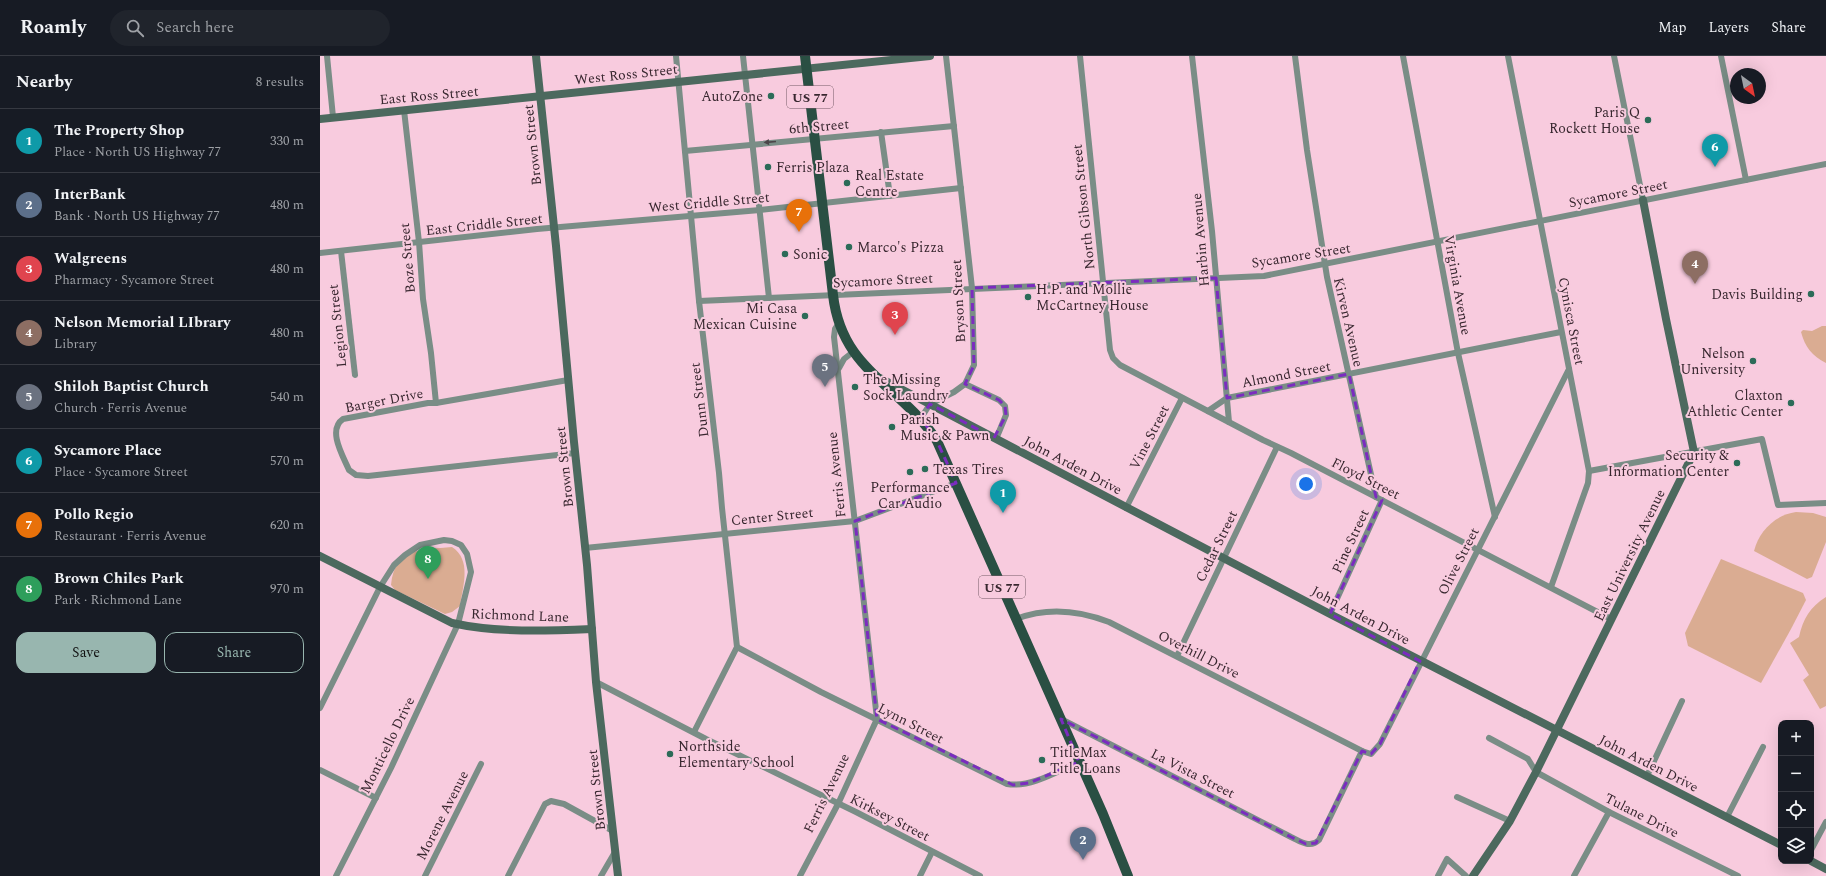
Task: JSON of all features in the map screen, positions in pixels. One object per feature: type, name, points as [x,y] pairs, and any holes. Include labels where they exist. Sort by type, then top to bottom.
[{"type":"main road","name":"Ferris Avenue","points":[[806,56],[814,138],[833,295],[839,323]]},
{"type":"main road","name":"US 77","points":[[839,323],[853,352],[871,374],[921,418],[937,441],[1128,876]]},
{"type":"street","points":[[327,56],[333,117]]},
{"type":"street","name":"Brown Street","points":[[536,56],[585,548],[596,682],[618,876]]},
{"type":"street","name":"Dunn Street","points":[[676,56],[699,301],[737,647]]},
{"type":"street","points":[[743,56],[770,298]]},
{"type":"street","name":"West Ross Street","points":[[540,97],[745,74],[930,56]]},
{"type":"street","name":"Bryson Street","points":[[946,56],[972,288],[974,365],[966,384]]},
{"type":"street","name":"North Gibson Street","points":[[1080,56],[1112,356]]},
{"type":"street","name":"Harbin Avenue","points":[[1192,56],[1212,231],[1229,422]]},
{"type":"street","name":"Kirven Avenue","points":[[1295,56],[1325,265],[1348,374],[1379,498]]},
{"type":"street","name":"Virginia Avenue","points":[[1404,56],[1458,353],[1495,517]]},
{"type":"street","name":"Cynisca Street","points":[[1508,56],[1589,471],[1588,483],[1551,587]]},
{"type":"street","points":[[1614,56],[1664,312],[1694,452]]},
{"type":"street","points":[[1721,56],[1746,180]]},
{"type":"street","name":"East Ross Street","points":[[320,118],[540,97]]},
{"type":"street","name":"Boze Street","points":[[404,110],[419,242],[423,299],[431,353],[436,403]]},
{"type":"street","name":"6th Street","points":[[685,151],[954,126]]},
{"type":"street","points":[[881,132],[890,196]]},
{"type":"street","name":"Sycamore Street","points":[[699,301],[1264,276],[1826,164]]},
{"type":"street","name":"West Criddle Street","points":[[554,229],[760,210],[962,188]]},
{"type":"street","name":"East Criddle Street","points":[[320,253],[554,229]]},
{"type":"street","name":"Legion Street","points":[[341,251],[355,375]]},
{"type":"street","name":"Ferris Avenue","points":[[800,876],[838,804],[877,719],[834,333],[839,323]]},
{"type":"street","name":"Almond Street","points":[[1208,411],[1227,398],[1561,332]]},
{"type":"street","points":[[839,368],[844,359],[853,352]]},
{"type":"street","name":"Floyd Street","points":[[1112,356],[1120,365],[1182,398],[1612,619]]},
{"type":"street","name":"Olive Street","points":[[1362,751],[1371,754],[1380,744],[1420,661],[1495,517],[1569,369]]},
{"type":"street","points":[[871,374],[930,404]]},
{"type":"street","name":"Barger Drive","points":[[568,380],[365,414],[343,419],[340,421],[336,430],[338,443],[351,473],[368,476],[575,453]]},
{"type":"street","points":[[921,418],[930,404],[948,396],[966,384],[999,400],[1005,406],[1006,415],[996,439]]},
{"type":"street","name":"Vine Street","points":[[1126,508],[1182,398]]},
{"type":"street","name":"John Arden Drive","points":[[930,404],[1420,661],[1778,843]]},
{"type":"street","points":[[1589,471],[1762,439],[1778,505],[1826,503]]},
{"type":"street","name":"Cedar Street","points":[[1177,656],[1277,447]]},
{"type":"street","name":"East University Avenue","points":[[1473,876],[1510,821],[1536,772],[1694,452]]},
{"type":"street","name":"Center Street","points":[[585,548],[855,521],[956,483]]},
{"type":"street","name":"Pine Street","points":[[1330,614],[1379,498]]},
{"type":"street","name":"Monticello Drive","points":[[320,708],[380,587],[394,565],[415,548],[432,542],[452,541],[461,545],[467,554],[471,572],[458,624],[376,798],[336,876]]},
{"type":"street","name":"Richmond Lane","points":[[320,556],[442,618],[469,627],[556,631],[592,629]]},
{"type":"street","name":"Overhill Drive","points":[[1016,619],[1046,611],[1078,613],[1098,618],[1177,656],[1362,751]]},
{"type":"street","points":[[694,732],[737,647]]},
{"type":"street","name":"Lynn Street","points":[[737,647],[810,686],[1007,784],[1013,785],[1028,783],[1079,762]]},
{"type":"street","name":"Kirksey Street","points":[[596,682],[980,876]]},
{"type":"street","points":[[1647,776],[1682,702]]},
{"type":"street","name":"La Vista Street","points":[[1060,719],[1306,844],[1316,843],[1319,840],[1362,751]]},
{"type":"street","points":[[1489,738],[1528,759],[1536,772]]},
{"type":"street","points":[[1727,817],[1763,747]]},
{"type":"street","name":"Morene Avenue","points":[[425,876],[481,764]]},
{"type":"street","points":[[320,770],[376,798]]},
{"type":"street","name":"Tulane Drive","points":[[1536,772],[1609,812],[1738,876]]},
{"type":"street","points":[[1457,797],[1510,821]]},
{"type":"street","points":[[508,876],[545,804],[550,801],[564,804],[613,831]]},
{"type":"street","points":[[1574,876],[1609,812]]},
{"type":"street","points":[[1814,844],[1826,822]]},
{"type":"street","points":[[601,876],[615,852]]},
{"type":"street","points":[[920,876],[932,852]]},
{"type":"street","points":[[1438,876],[1447,859],[1466,876]]},
{"type":"street","points":[[1814,863],[1826,869]]},
{"type":"highlighted area","points":[[1216,278],[1227,398],[1349,374],[1376,497],[1382,500],[1330,614],[1420,661],[1380,744],[1371,754],[1362,751],[1316,843],[1306,844],[1291,837],[1061,719],[1079,762],[1029,783],[1013,785],[877,719],[855,521],[956,483],[937,441],[921,418],[930,404],[994,438],[1006,415],[1005,406],[999,400],[965,384],[974,365],[972,288]]},
{"type":"shaded area","points":[[1822,326],[1826,326],[1826,363],[1810,350],[1801,332],[1803,330],[1812,331]]},
{"type":"shaded area","points":[[1796,512],[1813,513],[1826,517],[1826,542],[1812,577],[1807,579],[1754,551],[1760,537],[1769,525],[1781,517]]},
{"type":"shaded area","points":[[452,547],[458,552],[462,559],[465,574],[460,606],[452,612],[445,614],[395,590],[391,585],[393,573],[398,563],[404,557],[420,550]]},
{"type":"shaded area","points":[[1721,559],[1803,593],[1806,600],[1761,683],[1688,646],[1685,633]]},
{"type":"shaded area","points":[[1826,597],[1826,706],[1820,709],[1803,680],[1809,675],[1790,643],[1799,637],[1805,619],[1811,609]]},
{"type":"place","name":"AutoZone","points":[[771,96]]},
{"type":"place","name":"Paris Q Rockett House","points":[[1648,120]]},
{"type":"place","name":"Ferris Plaza","points":[[768,167]]},
{"type":"place","name":"Sycamore Place","points":[[1715,167]]},
{"type":"place","name":"Real Estate Centre","points":[[847,183]]},
{"type":"place","name":"Pollo Regio","points":[[799,232]]},
{"type":"place","name":"Marco's Pizza","points":[[849,247]]},
{"type":"place","name":"Sonic","points":[[785,254]]},
{"type":"place","name":"Nelson Memorial LIbrary","points":[[1695,284]]},
{"type":"place","name":"Davis Building","points":[[1811,294]]},
{"type":"place","name":"H.P. and Mollie McCartney House","points":[[1028,297]]},
{"type":"place","name":"Mi Casa Mexican Cuisine","points":[[805,316]]},
{"type":"place","name":"Walgreens","points":[[895,335]]},
{"type":"place","name":"Nelson University","points":[[1753,361]]},
{"type":"place","name":"Shiloh Baptist Church","points":[[825,387]]},
{"type":"place","name":"The Missing Sock Laundry","points":[[855,387]]},
{"type":"place","name":"Claxton Athletic Center","points":[[1791,403]]},
{"type":"place","name":"Parish Music & Pawn","points":[[892,427]]},
{"type":"place","name":"Security & Information Center","points":[[1737,463]]},
{"type":"place","name":"Texas Tires","points":[[925,469]]},
{"type":"place","name":"Performance Car Audio","points":[[910,472]]},
{"type":"place","name":"The Property Shop","points":[[1003,513]]},
{"type":"place","name":"Brown Chiles Park","points":[[428,579]]},
{"type":"place","name":"Northside Elementary School","points":[[670,754]]},
{"type":"place","name":"TitleMax Title Loans","points":[[1042,760]]},
{"type":"place","name":"InterBank","points":[[1083,860]]}]
